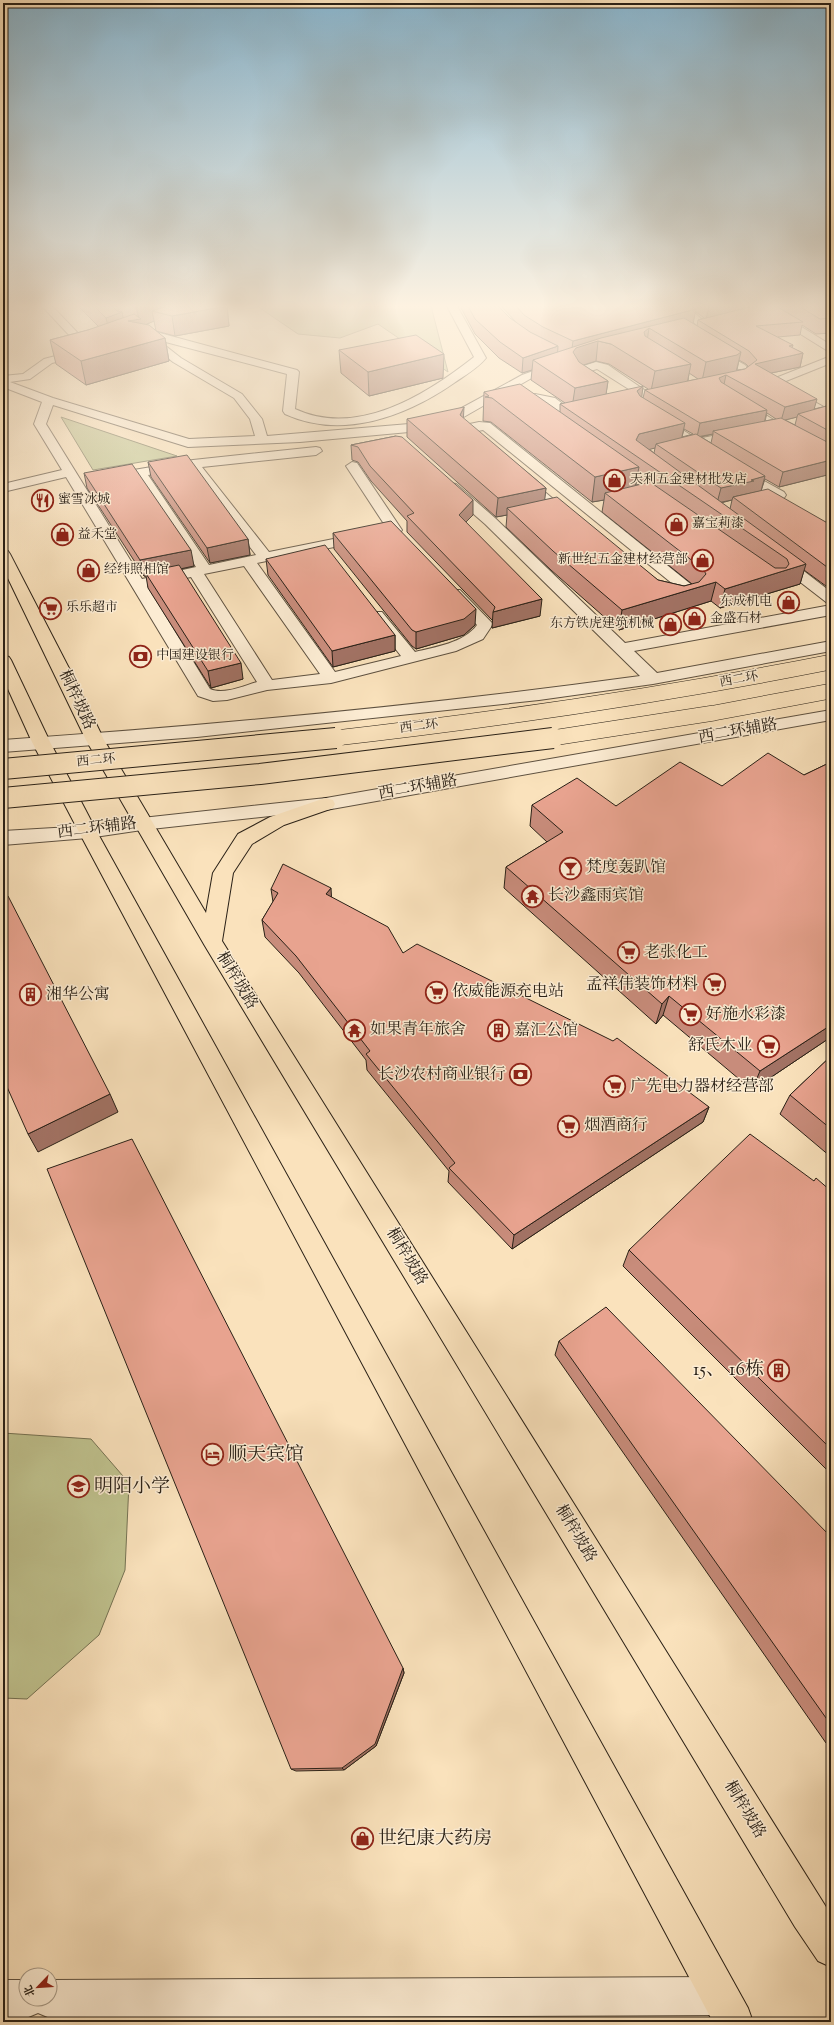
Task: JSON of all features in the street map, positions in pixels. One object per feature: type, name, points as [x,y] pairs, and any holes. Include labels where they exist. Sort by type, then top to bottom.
[{"type":"main road","name":"桐梓坡路","points":[[3,554],[64,674],[95,740],[142,824],[212,941],[804,1908],[831,1948]]},
{"type":"main road","points":[[3,660],[41,742],[88,832],[726,2009]]},
{"type":"main road","name":"西二环","points":[[3,769],[262,746],[474,720],[620,701],[831,662]]},
{"type":"main road","name":"西二环","points":[[3,798],[265,774],[448,752],[633,727],[754,707],[831,691]]},
{"type":"main road","points":[[212,941],[223,873],[245,839],[277,821],[326,804]]},
{"type":"street","points":[[49,400],[40,424],[204,692],[213,696],[228,695],[267,685],[331,678],[450,648],[477,636],[485,624],[443,580]]},
{"type":"street","points":[[51,400],[188,443],[300,438],[409,428],[451,419],[484,400]]},
{"type":"street","points":[[242,400],[256,419],[262,440]]},
{"type":"street","points":[[290,400],[289,411],[311,420],[334,422],[364,419],[394,410],[415,400]]},
{"type":"street","points":[[527,400],[524,405],[558,430]]},
{"type":"street","points":[[551,400],[570,414]]},
{"type":"street","points":[[735,400],[779,427]]},
{"type":"street","points":[[805,400],[830,415]]},
{"type":"street","points":[[545,420],[584,411]]},
{"type":"street","points":[[649,413],[708,451]]},
{"type":"street","points":[[814,418],[830,415]]},
{"type":"street","points":[[486,426],[591,508],[693,593],[689,598],[680,600],[666,599],[557,510],[466,433],[468,428],[486,426]]},
{"type":"street","points":[[681,447],[779,427],[793,429]]},
{"type":"street","points":[[3,488],[193,464],[332,450]]},
{"type":"street","points":[[727,463],[778,495],[757,500]]},
{"type":"street","points":[[193,464],[265,557]]},
{"type":"street","points":[[352,466],[395,530],[406,541]]},
{"type":"street","points":[[139,472],[200,571],[267,685]]},
{"type":"street","points":[[442,479],[500,522],[621,648],[653,679]]},
{"type":"street","points":[[543,513],[557,510],[591,508],[608,505]]},
{"type":"street","points":[[137,584],[395,530]]},
{"type":"street","points":[[322,545],[332,558]]},
{"type":"street","points":[[765,548],[831,599]]},
{"type":"street","points":[[248,561],[331,678]]},
{"type":"street","points":[[366,602],[411,658]]},
{"type":"street","points":[[621,648],[831,610]]},
{"type":"street","points":[[3,746],[41,742],[95,740],[212,731],[539,695],[653,679],[831,646]]},
{"type":"street","name":"西二环辅路","points":[[3,838],[88,832],[142,824],[326,804],[831,715]]},
{"type":"street","points":[[3,1999],[18,1999]]},
{"type":"street","points":[[58,1999],[726,2009]]},
{"type":"green space","points":[[61,417],[177,456],[93,470]]},
{"type":"green space","points":[[3,1433],[91,1439],[129,1483],[125,1570],[99,1635],[27,1699],[3,1698]]},
{"type":"building","points":[[495,400],[544,400],[639,467],[595,477]]},
{"type":"building","points":[[576,400],[648,400],[685,423],[639,434],[636,440],[806,564],[725,589],[716,582],[622,610],[553,551],[507,508],[557,497],[658,580],[684,586],[699,582],[706,574],[703,569],[605,493],[650,482],[775,568],[786,568],[789,564],[787,559],[560,404]]},
{"type":"building","points":[[662,400],[751,400],[767,410],[700,423]]},
{"type":"building","points":[[773,400],[811,400],[785,407]]},
{"type":"building","points":[[831,405],[831,432],[798,414]]},
{"type":"building","points":[[464,407],[460,415],[546,488],[498,498],[407,419]]},
{"type":"building","points":[[781,418],[831,444],[831,460],[783,472],[713,431]]},
{"type":"building","points":[[696,434],[765,476],[751,480],[754,481],[721,488],[656,444]]},
{"type":"building","points":[[396,436],[402,437],[473,500],[459,515],[542,599],[493,612],[495,607],[407,516],[414,513],[370,466],[358,447],[351,445]]},
{"type":"building","points":[[187,455],[248,539],[207,548],[148,462]]},
{"type":"building","points":[[132,464],[191,550],[140,560],[84,473]]},
{"type":"building","points":[[768,489],[831,525],[831,570],[733,497]]},
{"type":"building","points":[[391,521],[476,609],[464,619],[416,632],[412,630],[333,533]]},
{"type":"building","points":[[325,545],[395,635],[332,651],[266,559]]},
{"type":"building","points":[[179,565],[241,663],[208,671],[145,572]]},
{"type":"building","points":[[768,753],[804,775],[831,762],[831,1025],[760,1071],[669,996],[662,1004],[506,867],[563,832],[532,805],[577,778],[616,806],[680,762],[722,786]]},
{"type":"building","points":[[283,864],[331,888],[326,894],[388,927],[403,953],[417,944],[613,1041],[617,1038],[709,1107],[514,1235],[449,1168],[455,1163],[366,1054],[370,1051],[296,956],[262,920],[278,893],[271,889]]},
{"type":"building","name":"湘华公寓","points":[[3,893],[8,896],[110,1094],[28,1134],[3,1078]]},
{"type":"building","points":[[831,1056],[831,1129],[790,1095]]},
{"type":"building","name":"15、 16栋","points":[[750,1134],[814,1181],[816,1178],[831,1191],[831,1449],[629,1250]]},
{"type":"building","points":[[132,1139],[403,1668],[375,1744],[342,1768],[291,1769],[47,1169]]},
{"type":"building","points":[[606,1307],[831,1537],[831,1725],[559,1341]]},
{"type":"place","name":"天利五金建材批发店","points":[[615,480]]},
{"type":"place","name":"蜜雪冰城","points":[[42,500]]},
{"type":"place","name":"嘉宝莉漆","points":[[677,524]]},
{"type":"place","name":"益禾堂","points":[[63,535]]},
{"type":"place","name":"新世纪五金建材经营部","points":[[703,560]]},
{"type":"place","name":"经纬照相馆","points":[[88,570]]},
{"type":"place","name":"东成机电","points":[[788,602]]},
{"type":"place","name":"乐乐超市","points":[[50,608]]},
{"type":"place","name":"金盛石材","points":[[694,619]]},
{"type":"place","name":"东方铁虎建筑机械","points":[[670,624]]},
{"type":"place","name":"中国建设银行","points":[[141,656]]},
{"type":"place","name":"梵度轰趴馆","points":[[570,868]]},
{"type":"place","name":"长沙鑫雨宾馆","points":[[532,896]]},
{"type":"place","name":"老张化工","points":[[628,953]]},
{"type":"place","name":"孟祥伟装饰材料","points":[[714,985]]},
{"type":"place","name":"依威能源充电站","points":[[436,992]]},
{"type":"place","name":"湘华公寓","points":[[30,995]]},
{"type":"place","name":"好施水彩漆","points":[[690,1015]]},
{"type":"place","name":"如果青年旅舍","points":[[355,1030]]},
{"type":"place","name":"嘉汇公馆","points":[[498,1031]]},
{"type":"place","name":"舒氏木业","points":[[768,1046]]},
{"type":"place","name":"长沙农村商业银行","points":[[521,1075]]},
{"type":"place","name":"广先电力器材经营部","points":[[615,1087]]},
{"type":"place","name":"烟酒商行","points":[[568,1126]]},
{"type":"place","name":"15、 16栋","points":[[779,1370]]},
{"type":"place","name":"顺天宾馆","points":[[213,1455]]},
{"type":"place","name":"明阳小学","points":[[79,1487]]},
{"type":"place","name":"世纪康大药房","points":[[363,1839]]}]
